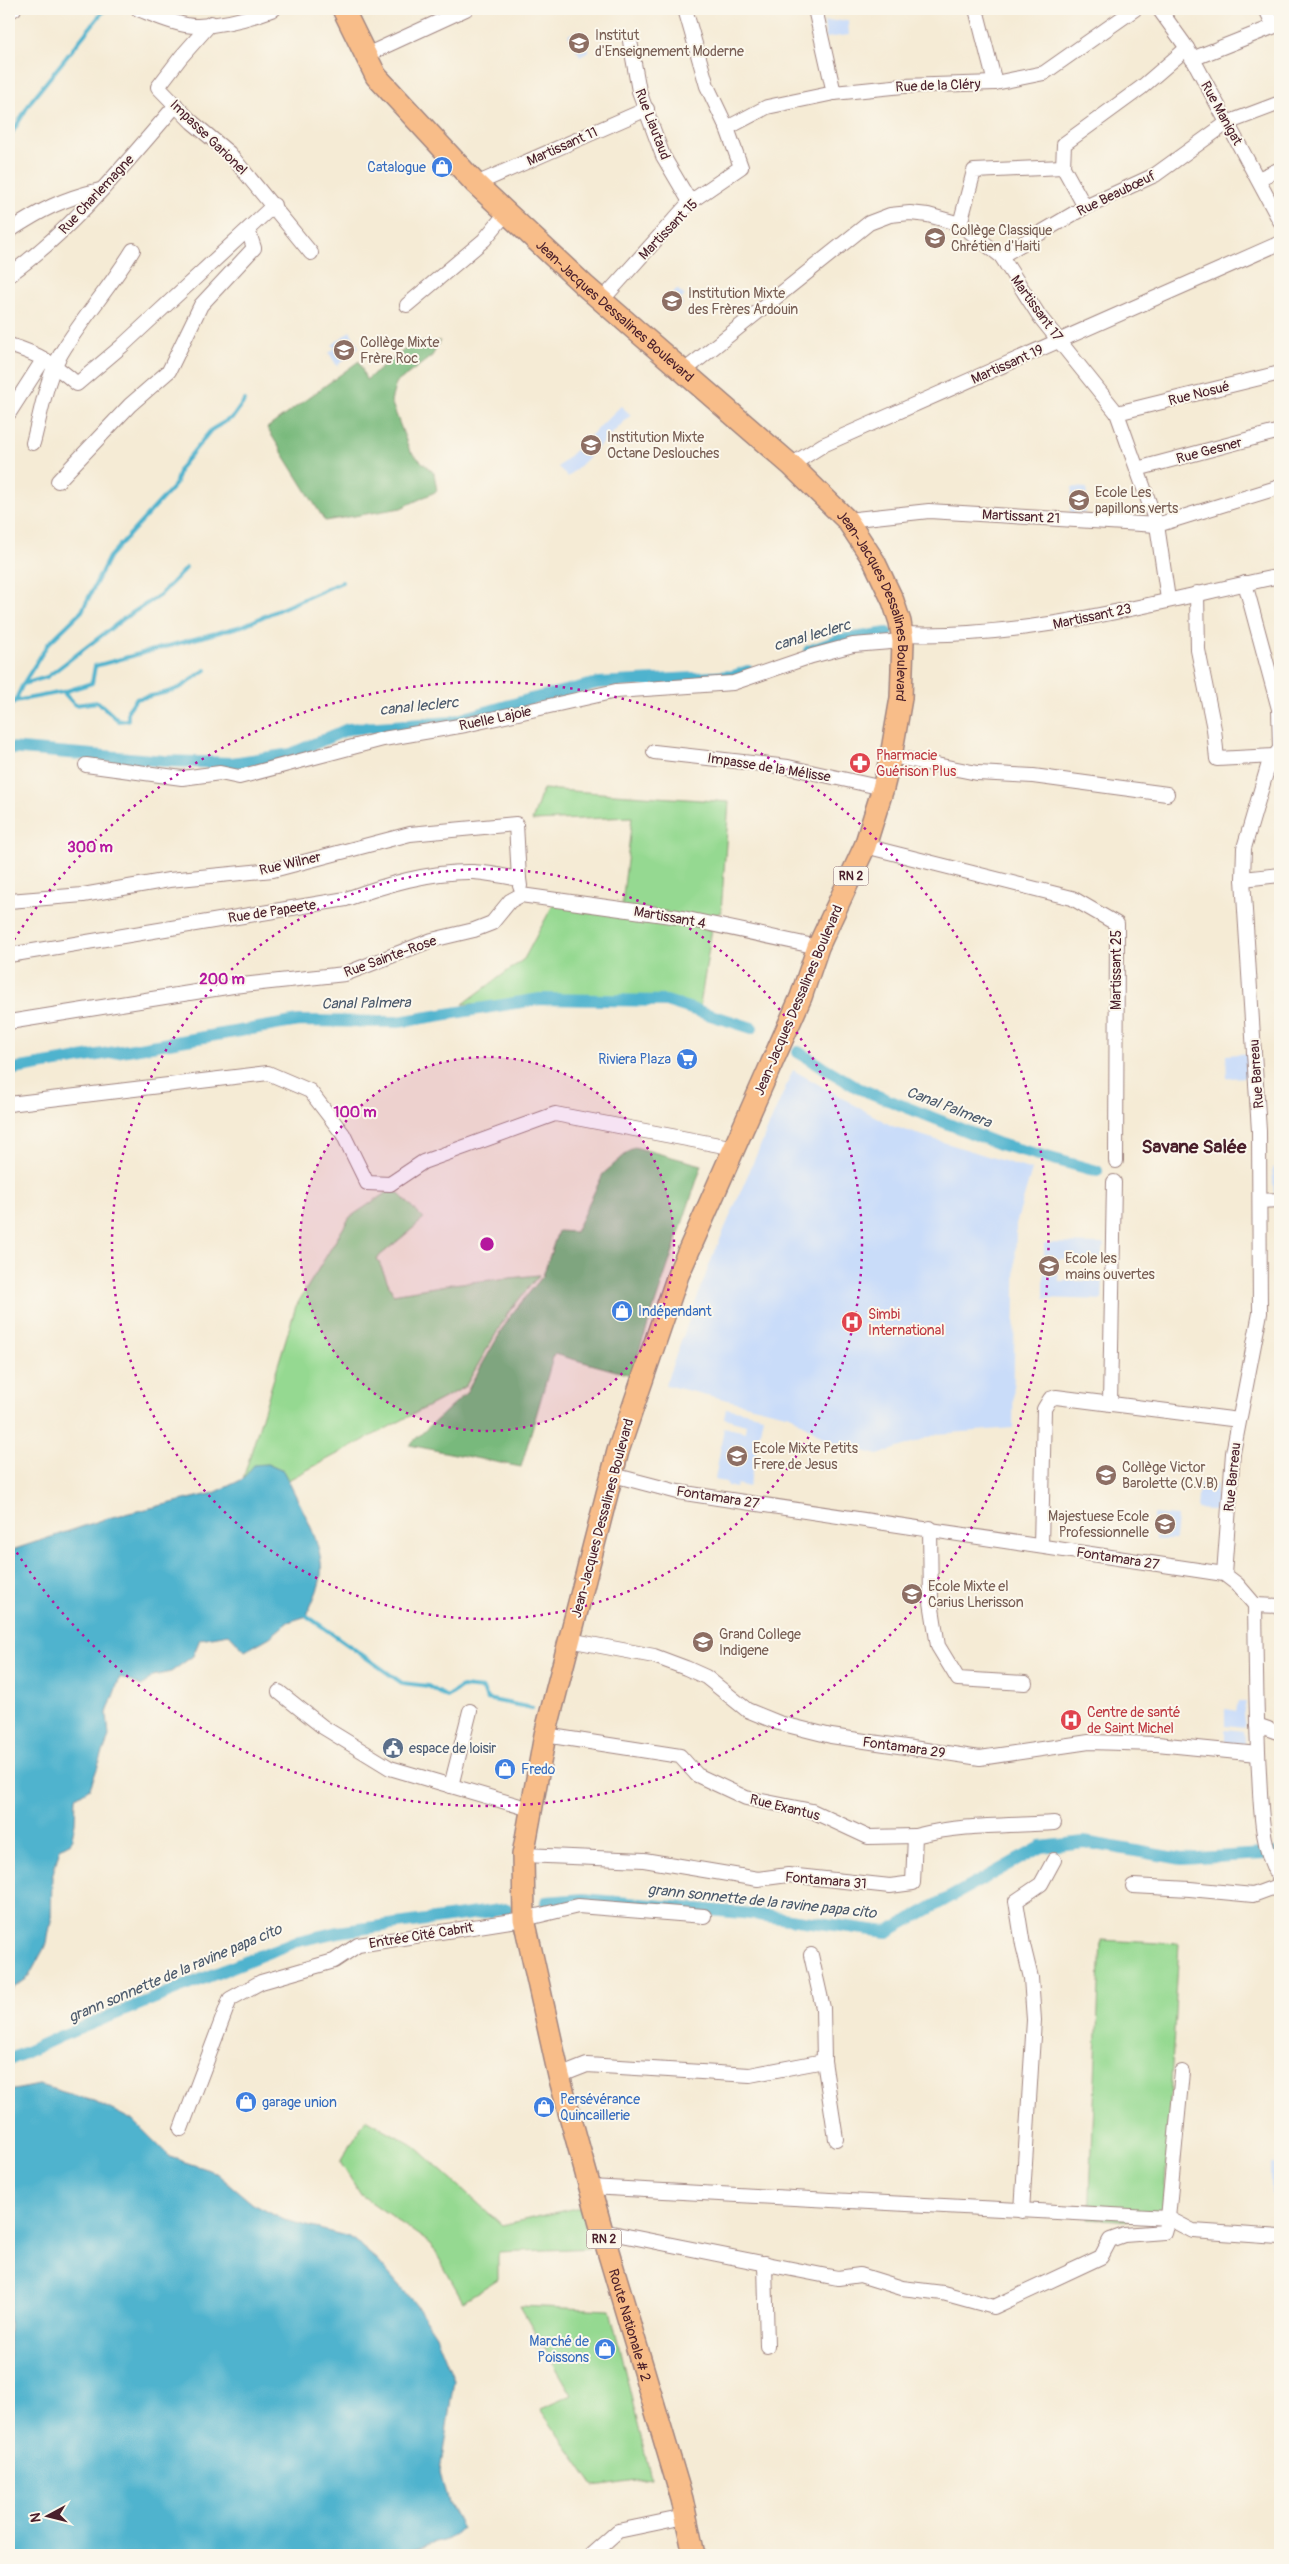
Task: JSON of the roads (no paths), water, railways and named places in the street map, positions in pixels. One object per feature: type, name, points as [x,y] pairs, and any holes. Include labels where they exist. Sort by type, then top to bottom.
[{"type":"main road","name":"Jean-Jacques Dessalines Boulevard","points":[[343,9],[376,76],[476,184],[585,286],[603,299],[791,465],[847,520],[874,561],[893,601],[902,638],[901,698],[891,756],[865,846],[818,947],[801,997],[678,1274],[618,1451],[614,1475],[568,1640],[530,1808],[524,1856],[524,1919]]},
{"type":"main road","name":"Route Nationale # 2","points":[[524,1919],[560,2076],[602,2231],[682,2499],[694,2555]]},
{"type":"street","points":[[9,12],[14,9]]},
{"type":"street","points":[[138,9],[160,18],[197,26],[246,19],[274,9]]},
{"type":"street","points":[[366,55],[466,9]]},
{"type":"street","points":[[685,9],[707,86],[727,128]]},
{"type":"street","points":[[815,9],[834,93]]},
{"type":"street","points":[[976,9],[995,84]]},
{"type":"street","name":"Rue de la Cléry","points":[[727,128],[767,107],[834,93],[903,86],[995,84],[1044,73],[1135,9]]},
{"type":"street","name":"Rue Manigat","points":[[1159,9],[1190,54],[1280,217]]},
{"type":"street","points":[[1085,207],[1063,167],[1064,144],[1142,86],[1190,54],[1277,25],[1266,9]]},
{"type":"street","name":"Impasse Garionel","points":[[211,23],[180,57],[158,87],[229,153],[311,253]]},
{"type":"street","name":"Rue Liautaud","points":[[630,41],[639,91],[663,156],[690,202]]},
{"type":"street","name":"Rue Beaubœuf","points":[[1001,256],[1085,207],[1155,175],[1227,123],[1280,103]]},
{"type":"street","name":"Rue Charlemagne","points":[[9,275],[30,261],[63,231],[176,105]]},
{"type":"street","name":"Martissant 11","points":[[476,184],[647,109]]},
{"type":"street","name":"Martissant 15","points":[[603,299],[690,202],[741,167],[727,128]]},
{"type":"street","points":[[960,224],[974,171],[1063,167]]},
{"type":"street","points":[[1258,179],[1280,170]]},
{"type":"street","points":[[9,231],[46,207],[77,195],[100,190]]},
{"type":"street","points":[[9,344],[37,353],[77,384],[122,346],[274,206]]},
{"type":"street","points":[[407,305],[484,240],[507,212]]},
{"type":"street","name":"Martissant 17","points":[[684,371],[869,223],[890,215],[910,213],[960,224],[1001,256],[1040,317],[1117,413],[1157,525],[1168,599]]},
{"type":"street","points":[[58,482],[130,405],[168,371],[200,305],[254,248],[248,230]]},
{"type":"street","name":"Martissant 19","points":[[791,465],[822,445],[1280,243]]},
{"type":"street","points":[[9,413],[50,363],[62,352],[120,271],[132,250]]},
{"type":"street","points":[[33,443],[50,363]]},
{"type":"street","name":"Rue Nosué","points":[[1117,413],[1280,373]]},
{"type":"street","name":"Rue Gesner","points":[[1137,469],[1280,431]]},
{"type":"street","name":"Martissant 21","points":[[847,520],[929,511],[1157,525],[1280,486]]},
{"type":"street","name":"Martissant 23","points":[[902,638],[1053,625],[1280,576]]},
{"type":"street","name":"Rue Barreau","points":[[1224,1574],[1233,1453],[1260,1313],[1259,1131],[1243,879],[1244,848],[1280,749],[1279,709],[1245,583]]},
{"type":"street","points":[[1197,593],[1198,650],[1214,729],[1217,759],[1275,761]]},
{"type":"street","name":"Ruelle Lajoie","points":[[86,765],[182,778],[220,774],[239,777],[383,739],[465,725],[616,691],[733,682],[812,656],[853,645],[902,638]]},
{"type":"street","name":"Impasse de la Mélisse","points":[[654,752],[788,768],[883,788]]},
{"type":"street","points":[[891,756],[977,773],[1032,776],[1167,794]]},
{"type":"street","name":"Rue Wilner","points":[[9,901],[83,895],[169,880],[273,870],[410,834],[516,824],[518,879]]},
{"type":"street","name":"Martissant 25","points":[[865,846],[1072,898],[1117,924],[1116,1161]]},
{"type":"street","name":"Rue de Papeete","points":[[9,955],[346,899],[376,888],[441,874],[473,872],[518,879]]},
{"type":"street","points":[[1243,879],[1280,875]]},
{"type":"street","points":[[518,879],[521,895]]},
{"type":"street","name":"Martissant 4","points":[[521,895],[678,917],[818,947]]},
{"type":"street","name":"Rue Sainte-Rose","points":[[9,1022],[233,986],[345,974],[432,940],[474,930],[492,923],[510,901],[521,895]]},
{"type":"street","points":[[9,1104],[268,1073],[310,1091],[343,1134],[367,1182],[390,1184],[423,1162],[555,1114],[734,1148]]},
{"type":"street","points":[[1110,1404],[1114,1182]]},
{"type":"street","points":[[1260,1201],[1280,1200]]},
{"type":"street","points":[[1041,1546],[1044,1409],[1047,1402],[1056,1397],[1239,1420]]},
{"type":"street","name":"Fontamara 27","points":[[614,1475],[678,1492],[930,1528],[1224,1574]]},
{"type":"street","points":[[930,1528],[931,1602],[938,1646],[958,1679],[1025,1683]]},
{"type":"street","points":[[1224,1574],[1237,1584],[1255,1605],[1258,1754],[1266,1846],[1277,1875]]},
{"type":"street","points":[[1255,1605],[1280,1606]]},
{"type":"street","name":"Fontamara 29","points":[[568,1640],[654,1656],[706,1677],[747,1710],[779,1723],[831,1736],[980,1758],[1089,1742],[1157,1744],[1258,1754]]},
{"type":"street","points":[[279,1692],[323,1726],[390,1768],[530,1808]]},
{"type":"street","points":[[450,1786],[470,1711]]},
{"type":"street","points":[[1257,1725],[1280,1733]]},
{"type":"street","name":"Rue Exantus","points":[[546,1735],[680,1756],[697,1775],[746,1798],[812,1811],[868,1837],[915,1836]]},
{"type":"street","points":[[915,1836],[942,1829],[974,1825],[1054,1823]]},
{"type":"street","name":"Fontamara 31","points":[[524,1856],[644,1860],[758,1879],[788,1875],[890,1886],[913,1883],[915,1836]]},
{"type":"street","points":[[1022,2211],[1034,2020],[1032,1978],[1023,1945],[1016,1902],[1041,1884],[1054,1860]]},
{"type":"street","points":[[1133,1886],[1252,1895],[1280,1885]]},
{"type":"street","name":"Entrée Cité Cabrit","points":[[181,2129],[230,1999],[261,1982],[334,1961],[358,1945],[524,1919],[578,1906],[704,1916]]},
{"type":"street","points":[[811,1955],[823,2008],[824,2061],[836,2139]]},
{"type":"street","points":[[560,2076],[587,2066],[750,2075],[824,2061]]},
{"type":"street","points":[[602,2231],[838,2278],[860,2275],[902,2288],[943,2293],[994,2306],[1101,2257],[1110,2240],[1124,2235],[1164,2232],[1168,2218],[1182,2072]]},
{"type":"street","points":[[590,2186],[1168,2218],[1193,2232],[1280,2237]]},
{"type":"street","points":[[765,2263],[767,2346]]},
{"type":"street","points":[[591,2555],[618,2531],[685,2517]]},
{"type":"water","points":[[267,1464],[283,1471],[310,1526],[319,1552],[321,1575],[307,1616],[288,1622],[270,1637],[245,1651],[229,1634],[200,1639],[193,1656],[171,1672],[153,1676],[142,1686],[120,1677],[107,1713],[109,1736],[90,1788],[76,1797],[75,1823],[71,1842],[60,1848],[52,1877],[51,1921],[47,1943],[28,1978],[9,1991],[9,1551],[108,1518],[214,1493],[243,1479],[254,1465]]},
{"type":"water","points":[[39,2085],[94,2101],[134,2121],[170,2157],[215,2172],[253,2204],[284,2220],[350,2237],[377,2260],[416,2305],[436,2335],[454,2380],[440,2472],[448,2503],[462,2529],[447,2540],[393,2555],[9,2555],[9,2091]]},
{"type":"waterway","points":[[9,138],[31,101],[105,9]]},
{"type":"waterway","points":[[23,684],[48,644],[82,611],[109,557],[175,485],[180,468],[211,430],[233,417],[245,400]]},
{"type":"waterway","points":[[9,708],[15,701],[23,684],[47,677],[126,617],[160,595],[186,568]]},
{"type":"waterway","points":[[15,701],[63,692],[92,683],[95,666],[242,626],[342,582]]},
{"type":"waterway","name":"canal leclerc","points":[[809,651],[840,640],[887,633]]},
{"type":"waterway","points":[[63,692],[75,705],[98,702],[119,721],[128,720],[128,710],[136,699],[179,688],[206,670]]},
{"type":"waterway","name":"canal leclerc","points":[[9,748],[164,761],[232,763],[291,754],[348,729],[451,722],[531,699],[598,683],[734,676],[748,671]]},
{"type":"waterway","name":"Canal Palmera","points":[[9,1070],[299,1021],[398,1022],[540,999],[666,1001],[752,1028]]},
{"type":"waterway","name":"Canal Palmera","points":[[798,1052],[858,1088],[999,1144],[1097,1171]]},
{"type":"waterway","points":[[307,1616],[402,1683],[428,1686],[447,1697],[462,1687],[483,1689],[487,1699],[532,1708]]},
{"type":"waterway","name":"grann sonnette de la ravine papa cito","points":[[546,1902],[583,1899],[743,1913],[887,1932],[1041,1847],[1084,1842],[1182,1859],[1280,1853]]},
{"type":"waterway","name":"grann sonnette de la ravine papa cito","points":[[9,2060],[61,2036],[294,1942],[338,1932],[507,1909]]},
{"type":"place","name":"Institut d'Enseignement Moderne","points":[[579,43]]},
{"type":"place","name":"Catalogue","points":[[442,167]]},
{"type":"place","name":"Collège Classique Chrétien d'Haiti","points":[[935,238]]},
{"type":"place","name":"Institution Mixte des Frères Ardouin","points":[[672,301]]},
{"type":"place","name":"Collège Mixte Frère Roc","points":[[344,350]]},
{"type":"place","name":"Institution Mixte Octane Deslouches","points":[[591,445]]},
{"type":"place","name":"Ecole Les papillons verts","points":[[1079,500]]},
{"type":"place","name":"Pharmacie Guérison Plus","points":[[860,763]]},
{"type":"place","name":"Riviera Plaza","points":[[687,1059]]},
{"type":"place","name":"Ecole les mains ouvertes","points":[[1049,1266]]},
{"type":"place","name":"Indépendant","points":[[622,1311]]},
{"type":"place","name":"Simbi International","points":[[852,1322]]},
{"type":"place","name":"Ecole Mixte Petits Frere de Jesus","points":[[737,1456]]},
{"type":"place","name":"Collège Victor Barolette (C.V.B)","points":[[1106,1475]]},
{"type":"place","name":"Majestuese Ecole Professionnelle","points":[[1165,1524]]},
{"type":"place","name":"Ecole Mixte el Carius Lherisson","points":[[912,1594]]},
{"type":"place","name":"Grand College Indigene","points":[[703,1642]]},
{"type":"place","name":"Centre de santé de Saint Michel","points":[[1071,1720]]},
{"type":"place","name":"espace de loisir","points":[[393,1748]]},
{"type":"place","name":"Fredo","points":[[505,1769]]},
{"type":"place","name":"garage union","points":[[246,2102]]},
{"type":"place","name":"Persévérance Quincaillerie","points":[[544,2107]]},
{"type":"place","name":"Marché de Poissons","points":[[605,2349]]},
{"type":"district","name":"Savane Salée","points":[[1194,1146]]}]
